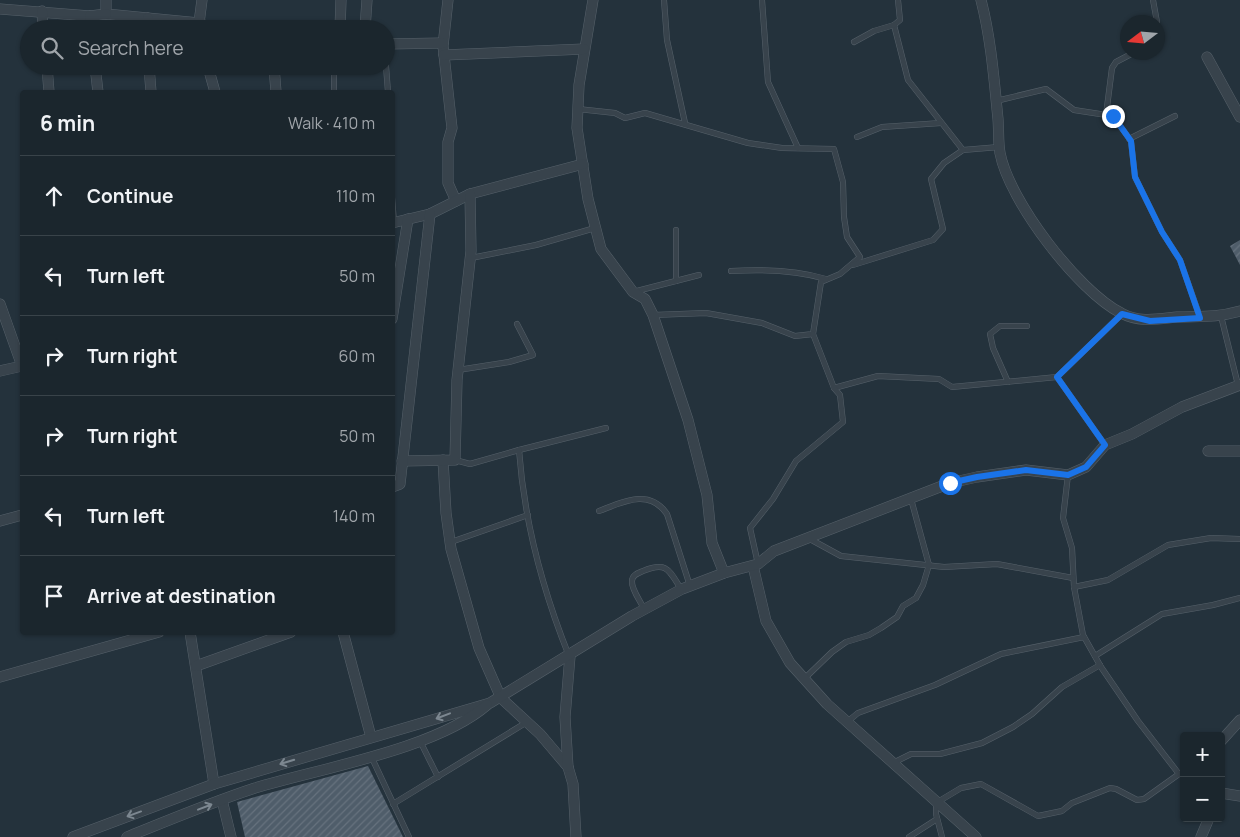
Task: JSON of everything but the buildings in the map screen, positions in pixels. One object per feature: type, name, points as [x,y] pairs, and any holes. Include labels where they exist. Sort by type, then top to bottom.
[{"type":"street","points":[[106,0],[106,14]]},
{"type":"street","points":[[199,20],[202,0]]},
{"type":"street","points":[[340,20],[341,0]]},
{"type":"street","points":[[366,20],[367,0]]},
{"type":"street","points":[[448,0],[443,43],[452,128],[448,142],[448,183],[456,201]]},
{"type":"street","points":[[593,0],[584,49],[577,128],[596,228],[601,249],[633,292],[645,299],[653,315],[688,420],[707,495],[712,542],[724,573]]},
{"type":"street","points":[[980,0],[989,33],[1000,147],[1007,177],[1044,236],[1069,268],[1097,296],[1122,314],[1150,321],[1222,316],[1240,311]]},
{"type":"street","points":[[0,9],[90,16],[106,14],[168,20]]},
{"type":"street","points":[[42,11],[42,20]]},
{"type":"street","points":[[90,16],[90,20]]},
{"type":"street","points":[[395,44],[443,43]]},
{"type":"street","points":[[444,55],[584,49]]},
{"type":"street","points":[[1207,57],[1240,117]]},
{"type":"street","points":[[48,75],[49,90]]},
{"type":"street","points":[[96,75],[98,90]]},
{"type":"street","points":[[150,75],[151,90]]},
{"type":"street","points":[[210,75],[214,90]]},
{"type":"street","points":[[275,75],[276,90]]},
{"type":"street","points":[[395,222],[430,214],[470,194],[583,164]]},
{"type":"street","points":[[402,461],[455,460],[458,370],[470,258],[470,194]]},
{"type":"street","points":[[395,486],[400,484],[430,214]]},
{"type":"street","points":[[395,300],[408,219]]},
{"type":"street","points":[[0,304],[20,360]]},
{"type":"street","points":[[0,371],[20,366]]},
{"type":"street","points":[[73,837],[214,784],[490,703],[644,610],[686,588],[724,573],[756,565],[774,551],[950,483],[1026,470],[1068,475],[1086,467],[1105,445],[1132,434],[1182,407],[1239,385]]},
{"type":"street","points":[[1208,451],[1240,451]]},
{"type":"street","points":[[443,460],[450,543],[459,584],[479,648],[501,698],[540,734],[568,768]]},
{"type":"street","points":[[0,521],[20,516]]},
{"type":"street","points":[[756,565],[766,621],[790,663],[846,722],[976,837]]},
{"type":"street","points":[[0,677],[148,635]]},
{"type":"street","points":[[191,635],[214,784]]},
{"type":"street","points":[[196,666],[283,635]]},
{"type":"street","points":[[344,635],[371,737]]},
{"type":"street","points":[[570,656],[566,717],[568,768],[573,784],[574,837]]},
{"type":"street","points":[[127,837],[222,800],[420,741],[472,718],[490,703]]},
{"type":"street","points":[[1225,737],[1240,720]]},
{"type":"street","points":[[404,728],[408,745]]},
{"type":"street","points":[[1225,793],[1240,796]]},
{"type":"street","points":[[222,800],[231,837]]},
{"type":"street","points":[[1201,837],[1207,822]]},
{"type":"lane","points":[[664,0],[667,40],[685,123]]},
{"type":"lane","points":[[762,0],[768,82],[798,148]]},
{"type":"lane","points":[[854,42],[874,30],[894,24],[900,20],[898,0]]},
{"type":"lane","points":[[1153,0],[1156,15]]},
{"type":"lane","points":[[894,24],[908,80],[963,150]]},
{"type":"lane","points":[[1106,115],[1112,68],[1120,60]]},
{"type":"lane","points":[[334,75],[334,90]]},
{"type":"lane","points":[[387,75],[388,90]]},
{"type":"lane","points":[[996,101],[1046,89],[1074,110],[1113,116],[1129,139],[1135,177],[1162,232],[1180,260],[1200,318]]},
{"type":"lane","points":[[578,109],[615,113],[625,118],[645,113],[685,123],[709,133],[748,143],[798,148],[834,148],[843,182],[844,218],[847,237],[860,257],[840,274],[821,282],[813,334],[834,388],[840,395],[843,422],[796,461],[773,499],[750,528],[756,565]]},
{"type":"lane","points":[[1129,139],[1175,116]]},
{"type":"lane","points":[[857,137],[882,127],[942,123]]},
{"type":"lane","points":[[850,266],[933,240],[943,229],[931,179],[944,163],[963,150],[1000,147]]},
{"type":"lane","points":[[470,258],[536,245],[596,228]]},
{"type":"lane","points":[[676,230],[676,281]]},
{"type":"lane","points":[[731,271],[802,272],[827,280]]},
{"type":"lane","points":[[633,292],[699,276]]},
{"type":"lane","points":[[653,315],[706,313],[762,323],[795,336],[813,334]]},
{"type":"lane","points":[[834,388],[878,376],[939,379],[952,387],[1057,377],[1122,314]]},
{"type":"lane","points":[[1222,316],[1239,385]]},
{"type":"lane","points":[[458,370],[509,362],[533,355],[517,324]]},
{"type":"lane","points":[[1008,382],[993,348],[990,334],[1000,326],[1027,326]]},
{"type":"lane","points":[[1057,377],[1105,445]]},
{"type":"lane","points":[[455,460],[470,464],[606,428]]},
{"type":"lane","points":[[519,450],[522,490],[552,614],[570,656]]},
{"type":"lane","points":[[1068,475],[1063,518],[1072,548],[1074,587],[1084,637],[1100,665],[1138,721],[1180,773]]},
{"type":"lane","points":[[599,510],[636,498],[652,501],[663,508],[667,514],[686,588]]},
{"type":"lane","points":[[804,679],[819,662],[846,642],[869,635],[897,617],[902,606],[916,598],[923,585],[928,565],[911,499]]},
{"type":"lane","points":[[450,543],[528,515]]},
{"type":"lane","points":[[808,538],[842,556],[944,567],[997,564],[1073,578]]},
{"type":"lane","points":[[1074,587],[1108,580],[1168,546],[1211,538],[1240,539]]},
{"type":"lane","points":[[644,610],[633,585],[632,580],[635,574],[657,565],[662,566],[669,570],[686,588]]},
{"type":"lane","points":[[1095,656],[1162,614],[1240,598]]},
{"type":"lane","points":[[846,722],[858,713],[935,685],[993,657],[1011,651],[1038,648],[1084,637]]},
{"type":"lane","points":[[892,764],[911,754],[940,754],[982,743],[1013,727],[1032,714],[1062,687],[1100,665]]},
{"type":"lane","points":[[393,804],[528,722]]},
{"type":"lane","points":[[420,741],[438,777]]},
{"type":"lane","points":[[371,756],[409,837]]},
{"type":"lane","points":[[942,837],[937,819],[936,802],[961,788],[981,784],[1038,816],[1062,811],[1072,803],[1110,788],[1116,789],[1137,800],[1144,799],[1180,775]]},
{"type":"lane","points":[[909,837],[937,819]]},
{"type":"route","points":[[950,483],[1026,470],[1068,475],[1086,467],[1105,445],[1057,377],[1122,314],[1150,321],[1177,317],[1200,318],[1180,260],[1162,232],[1135,177],[1131,141],[1113,116]]}]
